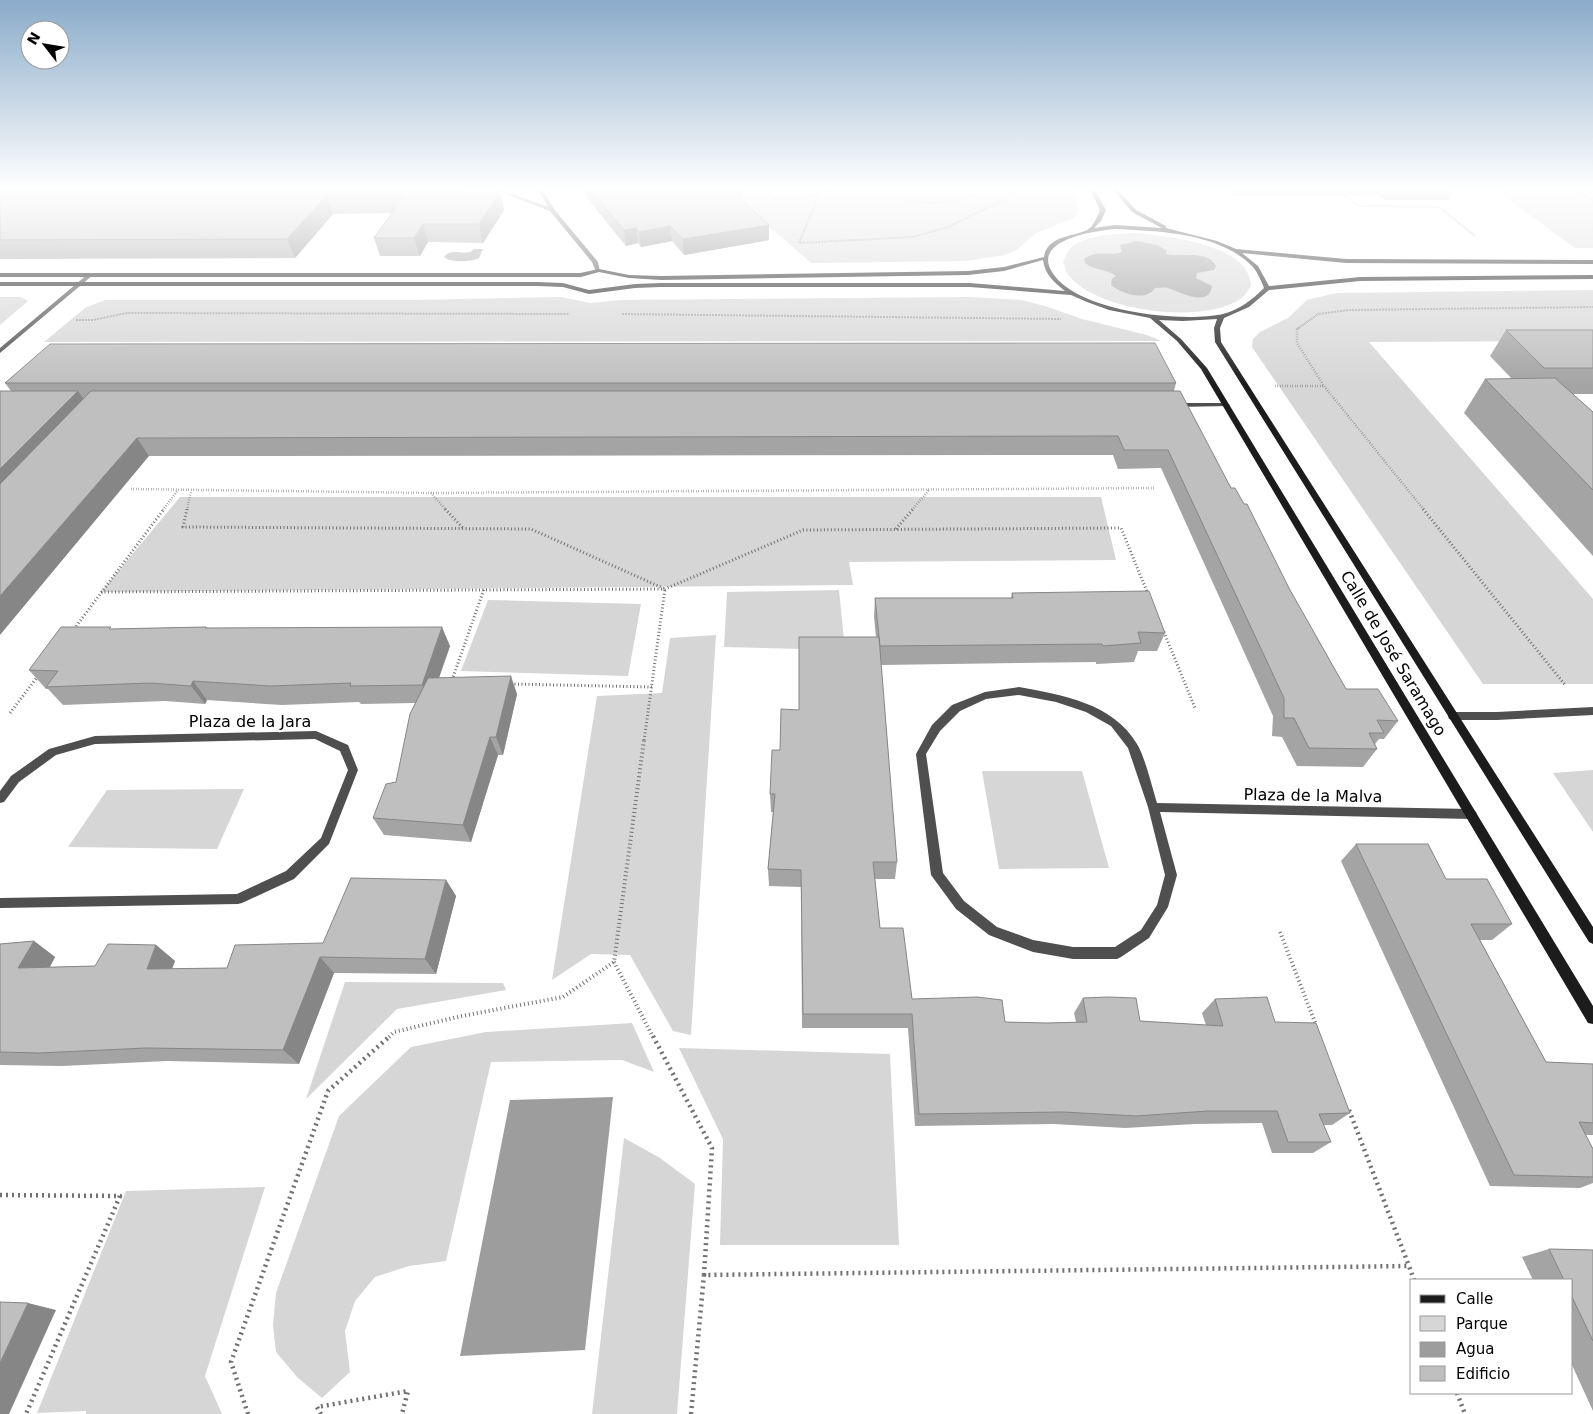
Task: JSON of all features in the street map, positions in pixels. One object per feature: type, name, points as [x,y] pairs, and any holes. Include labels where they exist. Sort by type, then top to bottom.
[{"type":"street","points":[[588,253],[595,262],[598,271]]},
{"type":"street","points":[[1048,253],[1046,258],[1047,269],[1055,281],[1071,293],[1107,308],[1152,317],[1177,319],[1221,316],[1244,308],[1267,288],[1360,279],[1593,277]]},
{"type":"street","points":[[1237,253],[1256,267],[1267,288]]},
{"type":"street","points":[[1256,253],[1346,261],[1593,262]]},
{"type":"street","points":[[621,276],[661,278],[968,273],[1004,269],[1046,258]]},
{"type":"street","points":[[0,275],[581,275],[598,271],[616,272],[621,276],[624,280],[614,288]]},
{"type":"street","points":[[0,352],[90,275]]},
{"type":"street","points":[[577,287],[574,283],[581,275]]},
{"type":"street","points":[[0,284],[538,284],[577,287],[589,292],[614,288],[660,285],[961,285],[1071,293]]},
{"type":"street","name":"Calle de José Saramago","points":[[1221,316],[1217,328],[1218,342],[1593,938]]},
{"type":"street","name":"Calle de José Saramago","points":[[1152,317],[1179,340],[1204,368],[1593,1018]]},
{"type":"street","points":[[1165,405],[1226,404]]},
{"type":"street","points":[[1019,691],[1056,698],[1090,709],[1115,723],[1133,746],[1153,807],[1171,875],[1162,907],[1145,934],[1117,953],[1073,953],[1033,946],[993,931],[960,904],[937,875],[921,754],[936,728],[956,708],[985,696],[1019,691]]},
{"type":"street","points":[[1453,716],[1497,716],[1590,711]]},
{"type":"street","name":"Plaza de la Jara","points":[[0,799],[15,779],[53,752],[95,740],[316,735],[344,748],[353,770],[325,841],[290,876],[238,899],[0,903]]},
{"type":"street","name":"Plaza de la Malva","points":[[1153,807],[1471,814]]},
{"type":"path","points":[[1590,711],[1324,386],[1297,343],[1297,329],[1318,314],[1349,310],[1593,307]]},
{"type":"path","points":[[74,320],[93,320],[127,313],[573,314]]},
{"type":"path","points":[[622,314],[1063,319]]},
{"type":"path","points":[[1246,386],[1324,386]]},
{"type":"path","points":[[131,489],[431,493],[1156,488]]},
{"type":"path","points":[[73,630],[178,490]]},
{"type":"path","points":[[896,530],[929,490]]},
{"type":"path","points":[[191,491],[183,527],[531,529],[665,588]]},
{"type":"path","points":[[431,493],[464,529]]},
{"type":"path","points":[[101,592],[665,588],[803,530],[1121,528],[1151,600]]},
{"type":"path","points":[[665,588],[614,962],[712,1148],[704,1275],[690,1414]]},
{"type":"path","points":[[461,682],[452,682],[484,589]]},
{"type":"path","points":[[1162,627],[1195,708]]},
{"type":"path","points":[[10,713],[39,675]]},
{"type":"path","points":[[509,684],[652,687]]},
{"type":"path","points":[[1280,932],[1320,1034]]},
{"type":"path","points":[[248,1414],[231,1362],[328,1090],[394,1032],[462,1016],[563,997],[614,962]]},
{"type":"path","points":[[1348,1108],[1414,1279]]},
{"type":"path","points":[[0,1195],[120,1196],[26,1414]]},
{"type":"path","points":[[704,1275],[1409,1266]]},
{"type":"path","points":[[321,1414],[317,1407],[408,1391],[402,1414]]},
{"type":"path","points":[[1457,1394],[1465,1414]]},
{"type":"green space","points":[[800,253],[1010,253],[967,261],[811,263]]},
{"type":"green space","points":[[1067,253],[1225,253],[1241,263],[1249,275],[1251,286],[1242,298],[1225,306],[1203,311],[1152,311],[1127,306],[1103,298],[1083,288],[1068,275],[1063,262]]},
{"type":"green space","points":[[1593,290],[1593,341],[1369,342],[1593,599],[1593,684],[1483,684],[1252,347],[1253,339],[1260,332],[1288,318],[1307,300],[1336,293]]},
{"type":"green space","points":[[0,297],[21,297],[28,301],[0,325]]},
{"type":"green space","points":[[561,297],[590,303],[621,300],[970,297],[1021,300],[1082,319],[1147,335],[1161,341],[44,342],[85,308],[105,300],[414,300]]},
{"type":"green space","points":[[180,497],[1101,497],[1116,560],[849,562],[853,585],[101,592]]},
{"type":"green space","points":[[839,590],[845,650],[724,647],[727,592]]},
{"type":"green space","points":[[488,600],[641,604],[628,676],[461,671]]},
{"type":"green space","points":[[716,635],[691,1035],[673,1031],[630,955],[591,954],[552,980],[597,696],[662,693],[670,638]]},
{"type":"green space","points":[[1593,770],[1593,832],[1553,773]]},
{"type":"green space","points":[[982,771],[1082,771],[1109,868],[999,869]]},
{"type":"green space","points":[[244,789],[217,849],[68,847],[107,790]]},
{"type":"green space","points":[[345,982],[503,983],[506,990],[397,1009],[306,1099]]},
{"type":"green space","points":[[632,1023],[654,1072],[622,1060],[491,1062],[446,1261],[409,1266],[375,1277],[355,1301],[345,1331],[350,1372],[322,1398],[297,1377],[276,1352],[273,1325],[276,1293],[339,1116],[411,1047],[486,1032]]},
{"type":"green space","points":[[679,1048],[890,1054],[899,1245],[720,1245],[723,1139]]},
{"type":"green space","points":[[624,1138],[660,1158],[695,1184],[677,1414],[592,1414]]},
{"type":"green space","points":[[265,1187],[205,1376],[222,1414],[86,1414],[86,1411],[37,1413],[126,1191]]},
{"type":"water","points":[[481,253],[479,258],[466,261],[447,259],[444,257],[447,254]]},
{"type":"water","points":[[1166,253],[1206,258],[1216,266],[1214,270],[1197,273],[1196,278],[1212,286],[1210,293],[1199,298],[1168,288],[1155,288],[1146,295],[1127,294],[1111,285],[1112,279],[1116,276],[1085,263],[1084,259],[1094,254]]},
{"type":"water","points":[[613,1097],[585,1350],[460,1356],[510,1100]]},
{"type":"building","points":[[1506,330],[1593,330],[1593,368],[1544,368]]},
{"type":"building","points":[[1155,343],[1176,383],[5,383],[50,344]]},
{"type":"building","points":[[1555,378],[1593,412],[1593,490],[1485,379]]},
{"type":"building","points":[[0,391],[78,391],[0,469]]},
{"type":"building","points":[[91,391],[1180,391],[1231,488],[1235,488],[1244,504],[1247,504],[1290,590],[1346,689],[1378,689],[1398,721],[1377,720],[1384,733],[1369,733],[1377,749],[1309,748],[1294,718],[1284,718],[1284,698],[1168,450],[1124,450],[1118,436],[137,438],[0,596],[0,484]]},
{"type":"building","points":[[1149,591],[1165,633],[1138,632],[1141,643],[1103,646],[1102,644],[880,646],[875,598],[1013,598],[1012,593]]},
{"type":"building","points":[[61,627],[111,627],[109,629],[442,627],[422,685],[350,686],[351,683],[270,686],[193,681],[191,686],[150,683],[46,687],[58,671],[29,670]]},
{"type":"building","points":[[799,637],[879,637],[897,862],[873,862],[880,928],[903,928],[912,999],[977,997],[1002,1000],[1005,1022],[1047,1023],[1087,1022],[1083,998],[1136,998],[1140,1021],[1223,1026],[1215,999],[1267,997],[1275,1022],[1316,1023],[1350,1113],[1319,1114],[1331,1142],[1288,1142],[1277,1111],[1208,1111],[1136,1116],[1063,1112],[919,1114],[912,1014],[803,1014],[801,870],[768,869],[775,794],[770,794],[772,750],[780,750],[781,709],[799,710]]},
{"type":"building","points":[[511,676],[496,737],[490,737],[463,825],[373,818],[386,784],[396,782],[410,714],[428,678]]},
{"type":"building","points":[[1356,844],[1428,844],[1446,879],[1487,879],[1512,924],[1471,924],[1546,1062],[1593,1064],[1593,1123],[1579,1122],[1593,1149],[1593,1177],[1514,1175]]},
{"type":"building","points":[[351,878],[446,880],[425,959],[320,957],[283,1050],[146,1048],[39,1053],[0,1052],[0,944],[34,941],[18,968],[95,966],[108,944],[156,945],[147,969],[227,968],[235,945],[323,943]]},
{"type":"building","points":[[1549,1249],[1593,1250],[1593,1341],[1573,1299],[1573,1279],[1564,1279]]},
{"type":"building","points":[[0,1302],[28,1303],[0,1363]]}]
